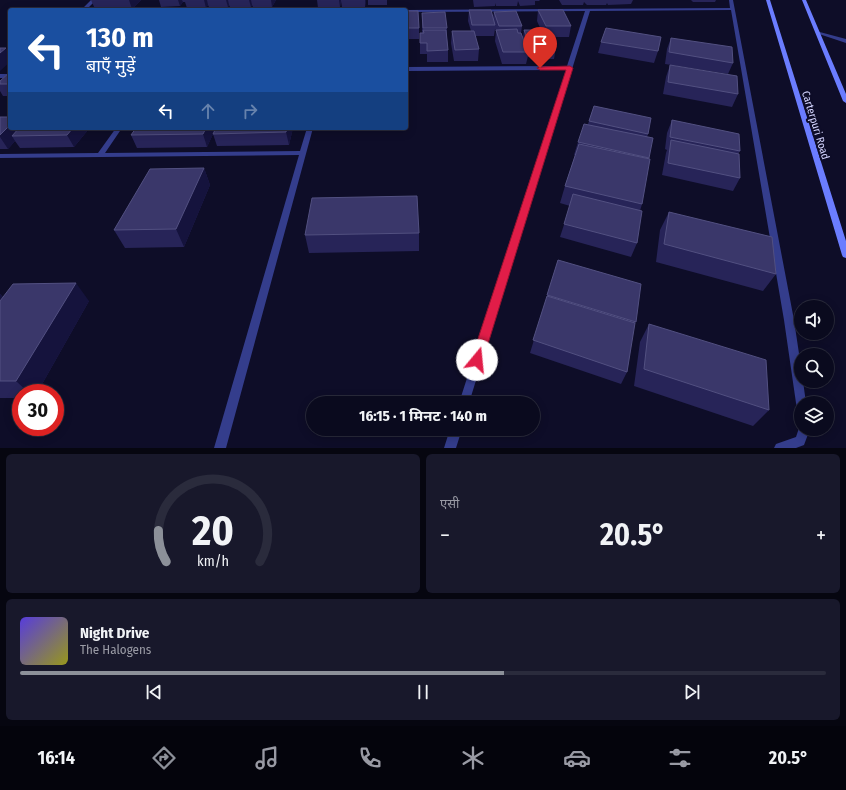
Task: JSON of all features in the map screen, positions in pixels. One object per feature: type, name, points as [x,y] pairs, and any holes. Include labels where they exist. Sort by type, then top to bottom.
[{"type":"main road","name":"Carterpuri Road","points":[[768,0],[846,255]]},
{"type":"main road","points":[[804,0],[846,101]]},
{"type":"street","points":[[85,8],[94,0]]},
{"type":"street","points":[[731,0],[789,320],[800,396]]},
{"type":"street","points":[[408,11],[732,9]]},
{"type":"street","points":[[466,396],[588,10]]},
{"type":"street","points":[[818,32],[846,41]]},
{"type":"street","points":[[408,69],[570,68]]},
{"type":"street","points":[[0,85],[8,78]]},
{"type":"street","points":[[100,155],[118,130]]},
{"type":"street","points":[[220,448],[309,130]]},
{"type":"street","points":[[0,156],[303,153]]},
{"type":"street","points":[[450,448],[454,436]]},
{"type":"street","points":[[780,448],[800,441],[802,436]]},
{"type":"building","points":[[469,10],[491,10],[495,25],[472,25]]},
{"type":"building","points":[[538,10],[563,10],[571,26],[546,26]]},
{"type":"building","points":[[408,11],[418,11],[419,28],[408,28]]},
{"type":"building","points":[[516,11],[522,26],[499,26],[494,12]]},
{"type":"building","points":[[445,12],[447,28],[423,28],[422,13]]},
{"type":"building","points":[[606,28],[661,37],[658,51],[601,42]]},
{"type":"building","points":[[517,29],[518,33],[521,33],[528,52],[503,52],[496,30]]},
{"type":"building","points":[[423,30],[446,30],[448,50],[427,51],[427,43],[420,43],[420,33],[424,33]]},
{"type":"building","points":[[524,30],[548,30],[556,47],[536,48],[535,45],[530,46]]},
{"type":"building","points":[[452,31],[474,31],[479,49],[455,50]]},
{"type":"building","points":[[671,38],[732,47],[733,63],[669,52]]},
{"type":"building","points":[[0,48],[6,48],[0,53]]},
{"type":"building","points":[[670,65],[737,76],[738,94],[668,82]]},
{"type":"building","points":[[8,74],[8,84],[0,84],[0,81]]},
{"type":"building","points":[[594,106],[651,118],[648,134],[589,121]]},
{"type":"building","points":[[0,117],[8,117],[8,127],[0,135]]},
{"type":"building","points":[[672,120],[739,134],[740,151],[670,137]]},
{"type":"building","points":[[584,124],[653,138],[649,158],[578,142]]},
{"type":"building","points":[[17,130],[71,130],[67,135],[12,136]]},
{"type":"building","points":[[135,130],[205,130],[203,134],[131,135]]},
{"type":"building","points":[[215,130],[286,130],[286,132],[213,134]]},
{"type":"building","points":[[671,140],[739,154],[740,178],[668,163]]},
{"type":"building","points":[[579,144],[650,159],[642,204],[565,186]]},
{"type":"building","points":[[204,168],[176,229],[114,230],[150,169]]},
{"type":"building","points":[[573,194],[642,211],[637,243],[564,224]]},
{"type":"building","points":[[417,196],[419,233],[305,235],[312,198]]},
{"type":"building","points":[[669,212],[772,237],[776,274],[664,244]]},
{"type":"building","points":[[558,260],[641,284],[636,322],[547,295]]},
{"type":"building","points":[[76,283],[16,381],[0,381],[0,301],[13,284]]},
{"type":"building","points":[[547,296],[635,323],[627,372],[533,340]]},
{"type":"building","points":[[649,324],[766,360],[769,410],[644,369]]},
{"type":"route","points":[[477,360],[570,68],[540,68]]}]
